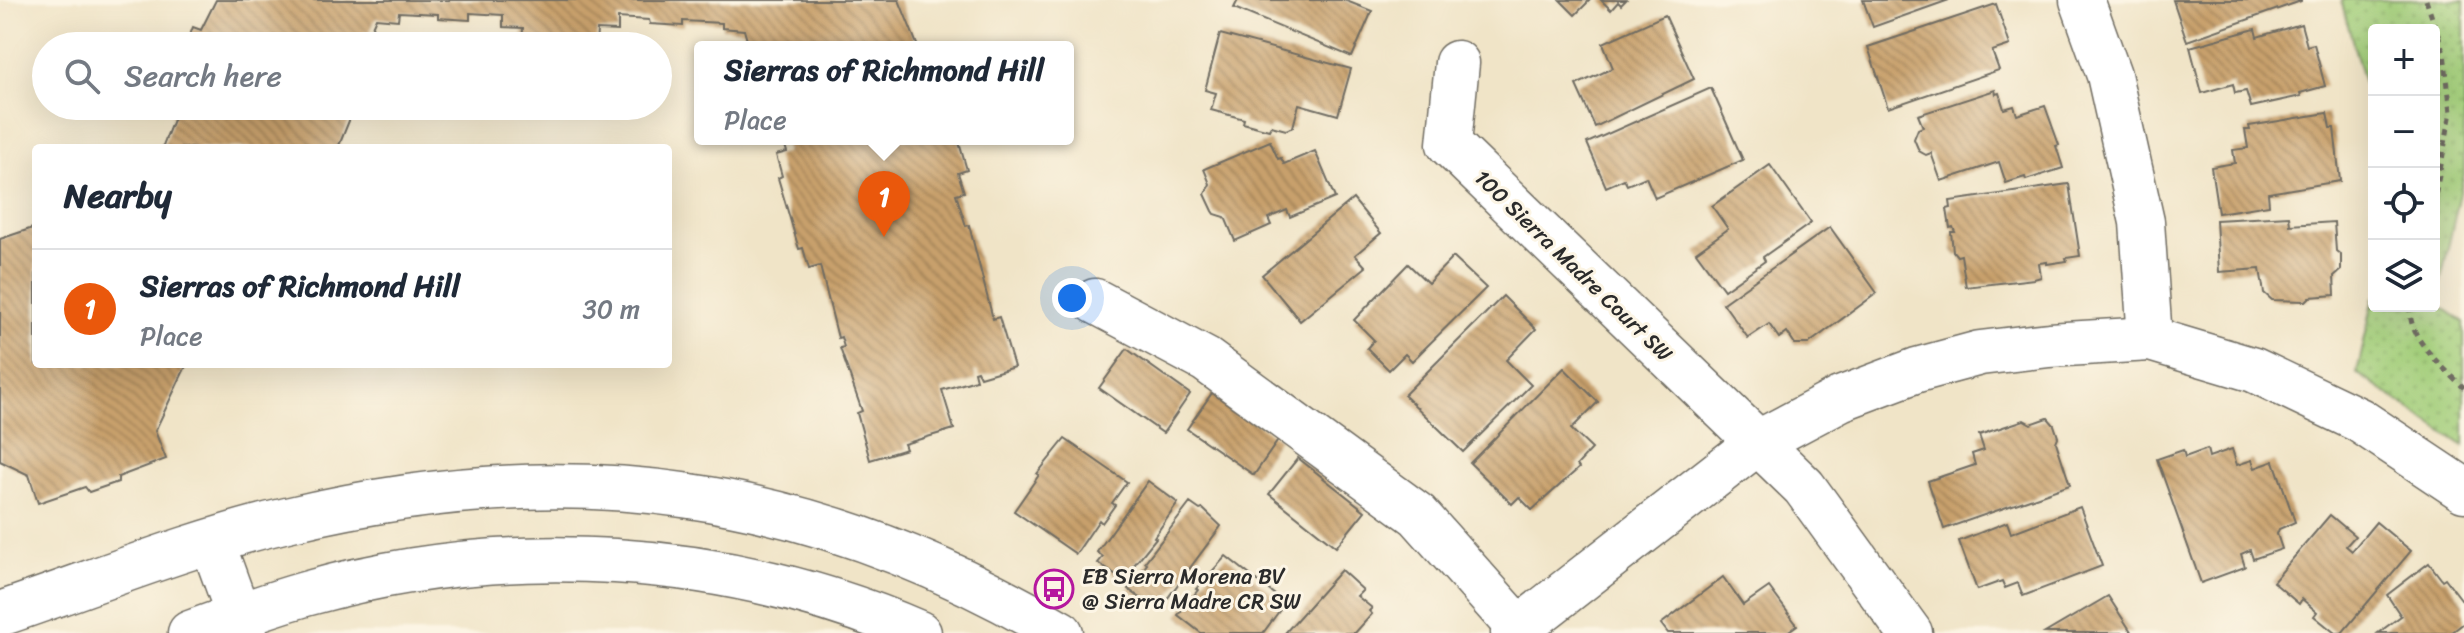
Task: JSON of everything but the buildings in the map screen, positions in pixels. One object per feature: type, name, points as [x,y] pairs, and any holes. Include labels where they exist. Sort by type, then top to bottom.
[{"type":"street","points":[[2082,0],[2109,75],[2142,222],[2150,339]]},
{"type":"street","name":"100 Sierra Madre Court SW","points":[[1457,63],[1449,144],[1757,443]]},
{"type":"street","points":[[1095,301],[1206,360],[1418,515],[1519,631],[1757,443],[1840,399],[1917,370],[1980,353],[2150,339],[2254,370],[2359,420],[2464,490]]},
{"type":"street","points":[[1757,443],[1804,487],[1910,633]]},
{"type":"street","points":[[0,614],[212,542],[357,505],[431,493],[600,487],[684,493],[780,513],[886,547],[963,579],[1061,633]]},
{"type":"street","points":[[212,542],[242,624]]},
{"type":"street","points":[[190,633],[242,624],[305,593],[374,577],[444,566],[520,560],[596,560],[672,566],[775,584],[826,598],[919,633]]},
{"type":"path","points":[[2426,0],[2439,30],[2450,83],[2451,112],[2440,170]]},
{"type":"path","points":[[2411,312],[2412,328],[2423,346],[2464,388]]},
{"type":"green space","points":[[2341,0],[2464,0],[2464,174],[2440,285],[2440,24],[2368,24],[2368,97]]},
{"type":"green space","points":[[2440,306],[2464,322],[2464,446],[2357,373],[2371,312],[2440,312]]},
{"type":"place","name":"Sierras of Richmond Hill","points":[[884,237]]},
{"type":"place","name":"EB Sierra Morena BV @ Sierra Madre CR SW","points":[[1054,589]]}]
